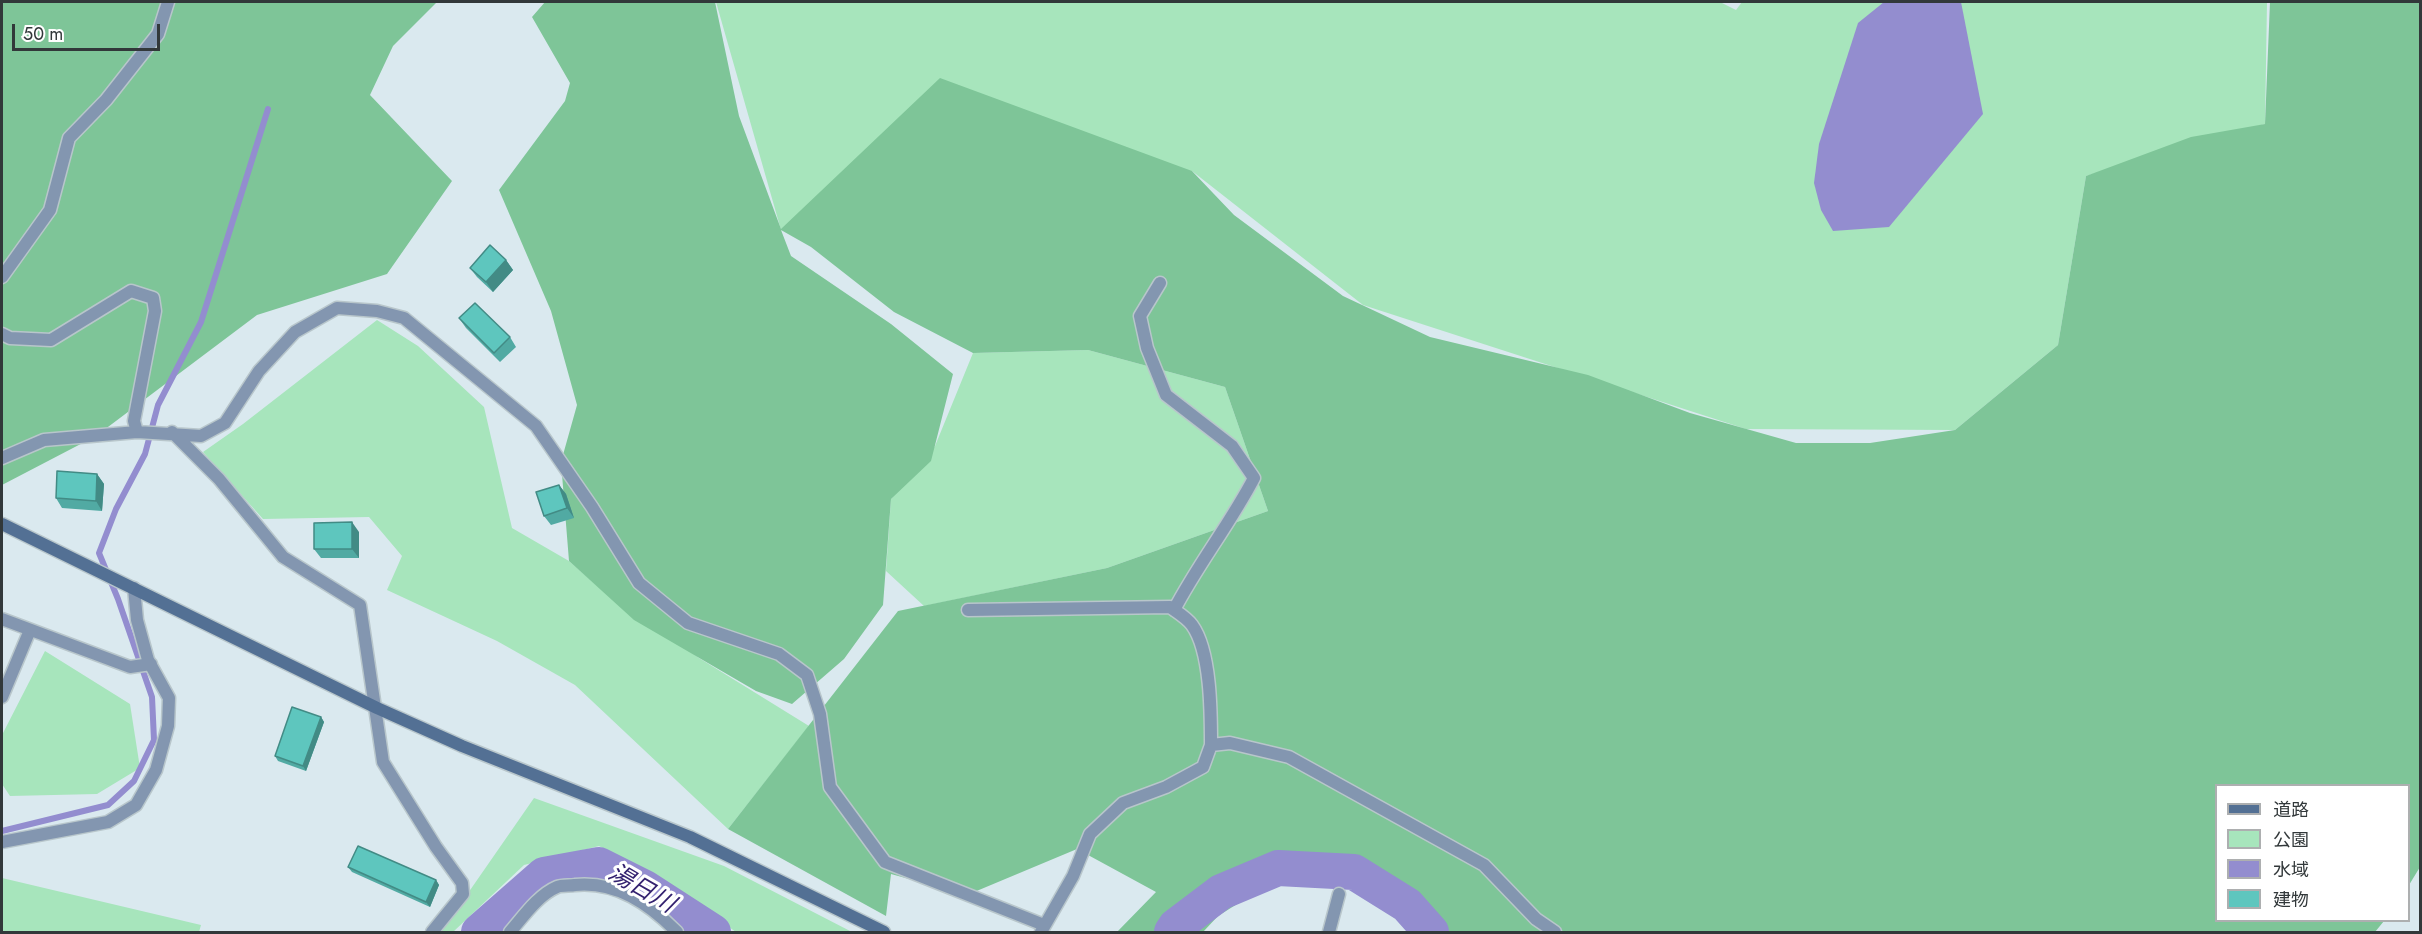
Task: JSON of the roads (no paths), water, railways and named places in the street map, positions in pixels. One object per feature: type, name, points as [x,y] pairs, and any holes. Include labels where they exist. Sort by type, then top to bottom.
[{"type":"street","points":[[2,277],[50,210],[69,138],[106,100],[158,33],[168,2]]},
{"type":"street","points":[[1160,283],[1140,316],[1147,348],[1166,395],[1232,446],[1254,478],[1239,507],[1192,575],[1174,610]]},
{"type":"street","points":[[2,334],[10,339],[51,340],[131,291],[153,298],[155,311],[134,421],[137,432]]},
{"type":"street","points":[[2,458],[44,440],[137,432],[172,432],[201,436],[225,423],[259,371],[295,332],[337,308],[377,310],[404,318],[536,426],[592,507],[639,583],[688,623],[779,654],[807,675],[820,714],[830,787],[885,862],[1043,929],[1073,876],[1090,834],[1123,803],[1166,787],[1203,767],[1211,745],[1211,702],[1204,657],[1192,626],[1170,607],[968,610]]},
{"type":"street","points":[[172,432],[219,479],[283,558],[360,605],[377,708],[383,762],[436,847],[462,883],[463,894],[432,933]]},
{"type":"street","points":[[2,524],[377,708],[462,746],[690,837],[884,933]]},
{"type":"street","points":[[2,842],[108,822],[136,805],[156,770],[168,726],[169,698],[150,664],[137,620],[134,588]]},
{"type":"street","points":[[2,619],[130,667],[150,664]]},
{"type":"street","points":[[2,698],[30,630]]},
{"type":"street","points":[[1211,745],[1230,743],[1289,758],[1299,763],[1484,865],[1536,919],[1555,933]]},
{"type":"street","points":[[510,933],[539,900],[557,887],[590,884],[612,888],[640,899],[677,933]]},
{"type":"street","points":[[1329,933],[1339,894]]},
{"type":"water","points":[[1884,2],[1961,2],[1983,114],[1889,227],[1833,231],[1821,210],[1814,183],[1819,144],[1858,23]]},
{"type":"waterway","points":[[2,831],[108,805],[134,781],[154,740],[152,697],[118,599],[99,553],[116,509],[145,454],[158,405],[201,322],[268,109]]},
{"type":"waterway","name":"湯日川","points":[[479,932],[544,875],[599,865],[645,888],[713,932]]},
{"type":"waterway","name":"湯日川","points":[[1172,932],[1176,926],[1221,892],[1278,868],[1354,872],[1407,905],[1431,932]]}]
